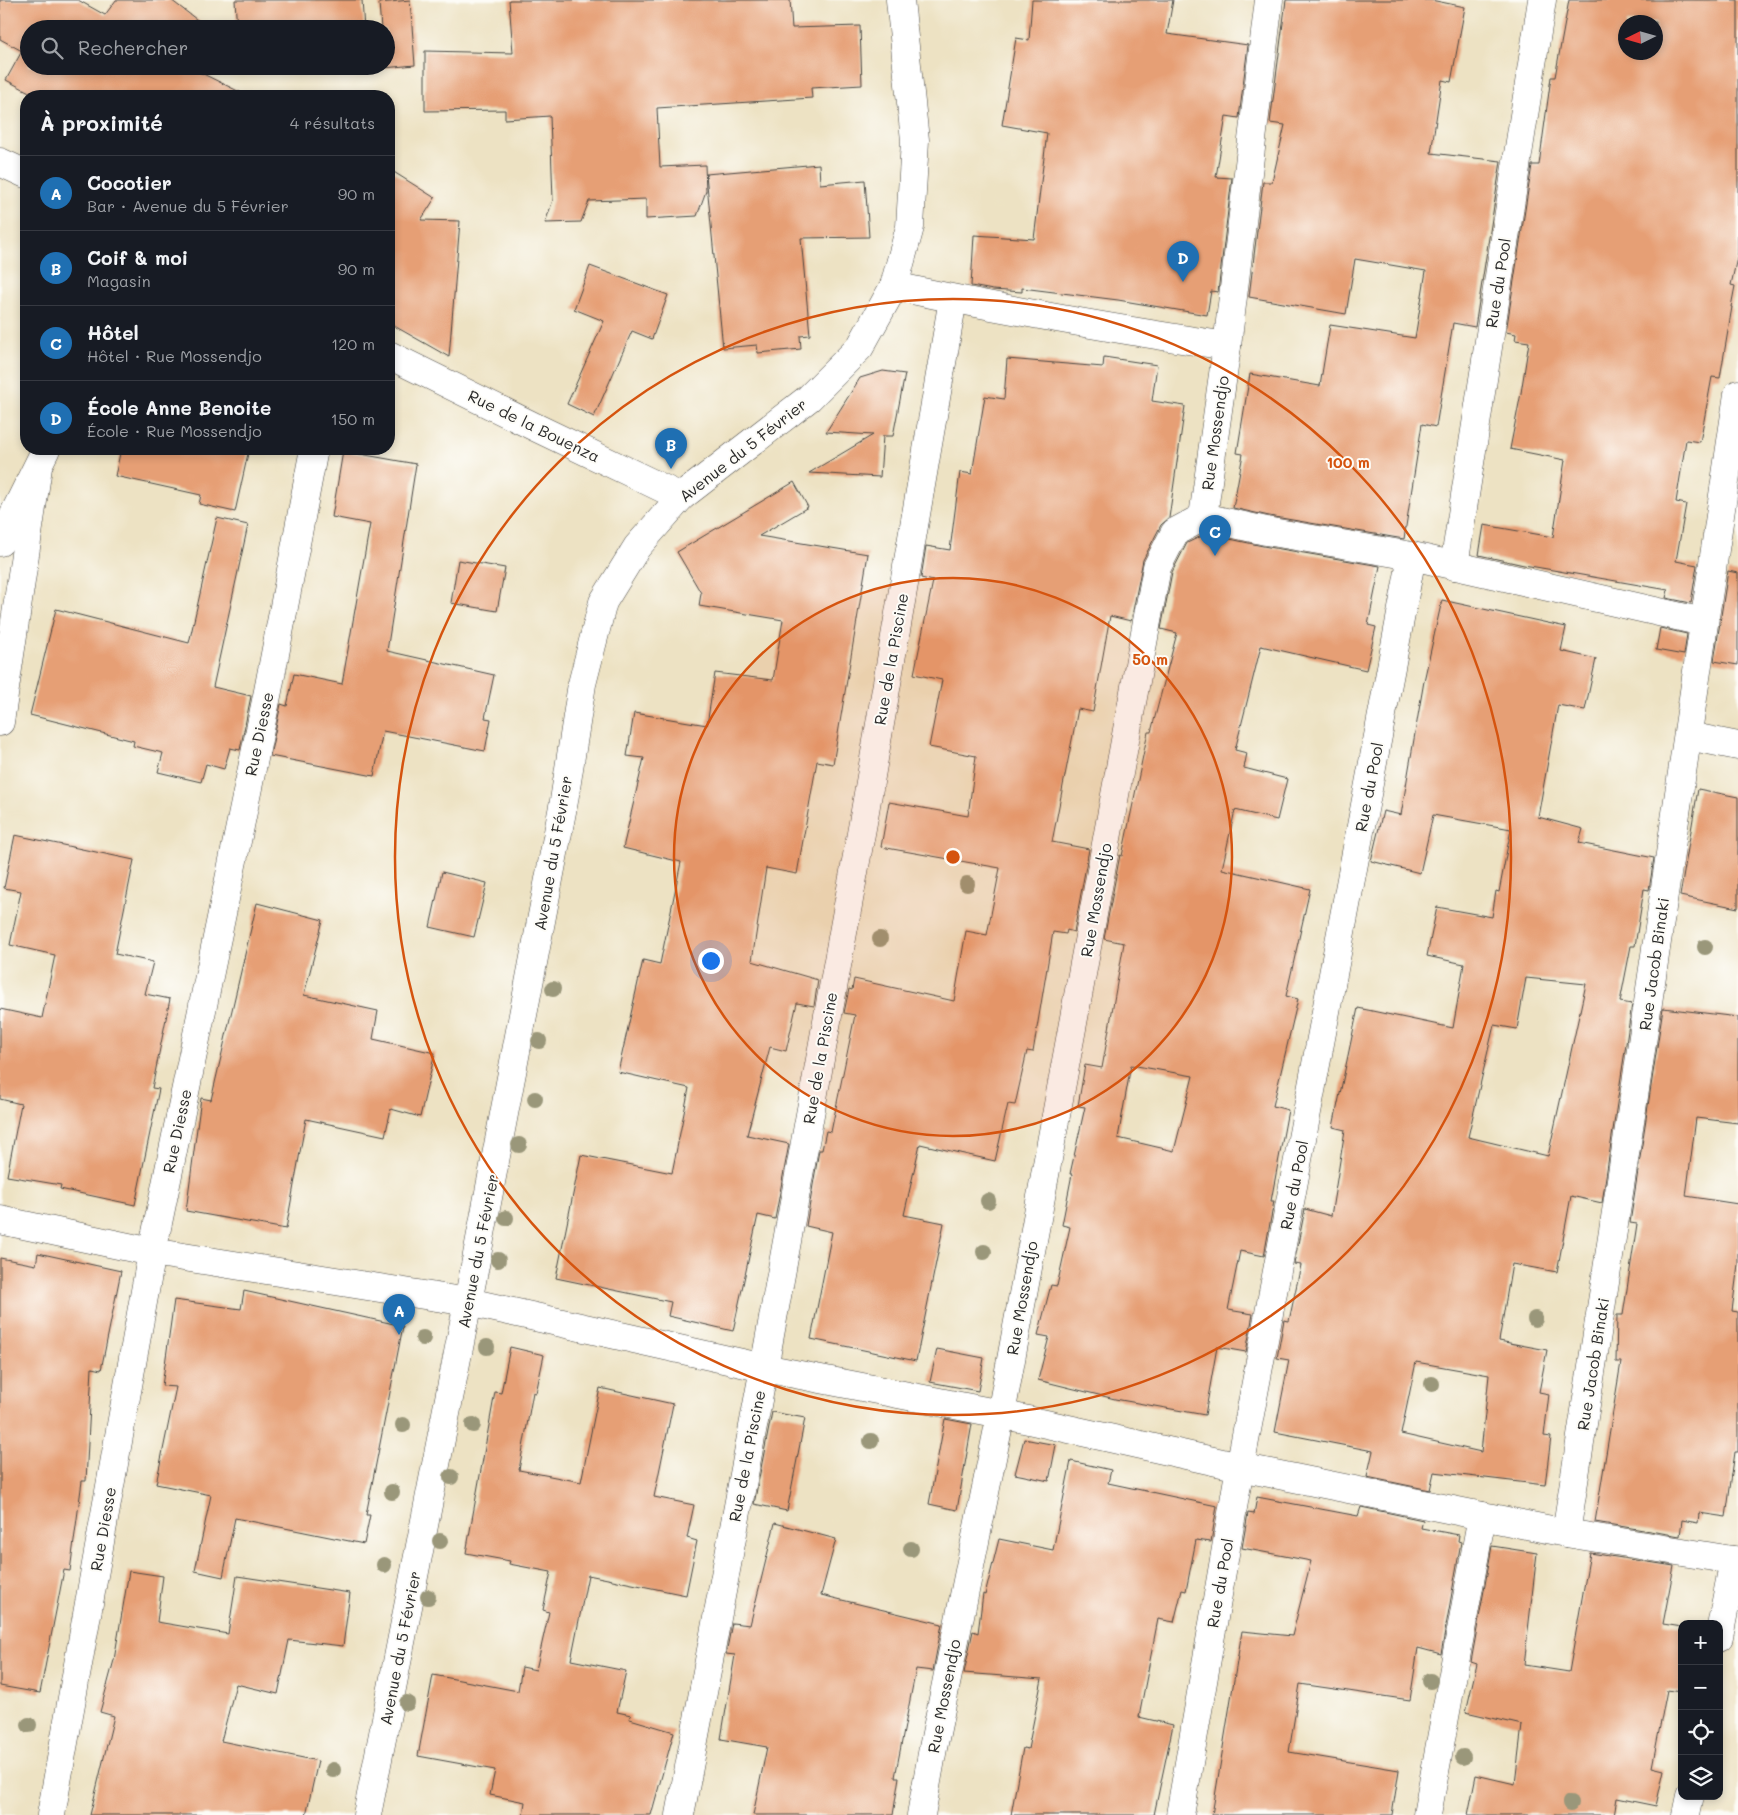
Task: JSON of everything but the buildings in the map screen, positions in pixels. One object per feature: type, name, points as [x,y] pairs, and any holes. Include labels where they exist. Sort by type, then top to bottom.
[{"type":"street","name":"Avenue du 5 Février","points":[[367,1815],[564,801],[582,684],[603,602],[637,547],[681,496],[810,398],[860,347],[894,286],[910,227],[914,140],[900,0]]},
{"type":"street","name":"Rue Mossendjo","points":[[921,1815],[934,1739],[1001,1414],[1157,567],[1175,532],[1203,517],[1227,346],[1269,0]]},
{"type":"street","name":"Rue du Pool","points":[[1454,566],[1542,0]]},
{"type":"street","points":[[0,162],[20,171]]},
{"type":"street","points":[[894,286],[1106,328],[1227,346]]},
{"type":"street","name":"Rue de la Piscine","points":[[680,1815],[864,818],[952,299]]},
{"type":"street","name":"Rue de la Bouenza","points":[[395,358],[536,428],[681,496]]},
{"type":"street","name":"Rue Jacob Binaki","points":[[1566,1533],[1638,1077],[1738,394]]},
{"type":"street","name":"Rue Diesse","points":[[51,1815],[152,1252],[268,691],[313,455]]},
{"type":"street","points":[[0,542],[42,458]]},
{"type":"street","points":[[0,722],[42,458]]},
{"type":"street","points":[[1203,517],[1412,556],[1704,622]]},
{"type":"street","name":"Rue du Pool","points":[[1180,1815],[1240,1466],[1412,556]]},
{"type":"street","points":[[1688,736],[1738,746]]},
{"type":"street","points":[[0,1220],[152,1252],[468,1302],[764,1368],[1001,1414],[1482,1516],[1566,1533],[1736,1560],[1723,1620]]},
{"type":"street","points":[[1427,1815],[1482,1516]]},
{"type":"street","points":[[1686,1815],[1689,1800]]},
{"type":"place","name":"École Anne Benoite","points":[[1183,282]]},
{"type":"place","name":"Coif & moi","points":[[671,469]]},
{"type":"place","name":"Hôtel","points":[[1215,556]]},
{"type":"place","name":"Cocotier","points":[[399,1335]]}]
